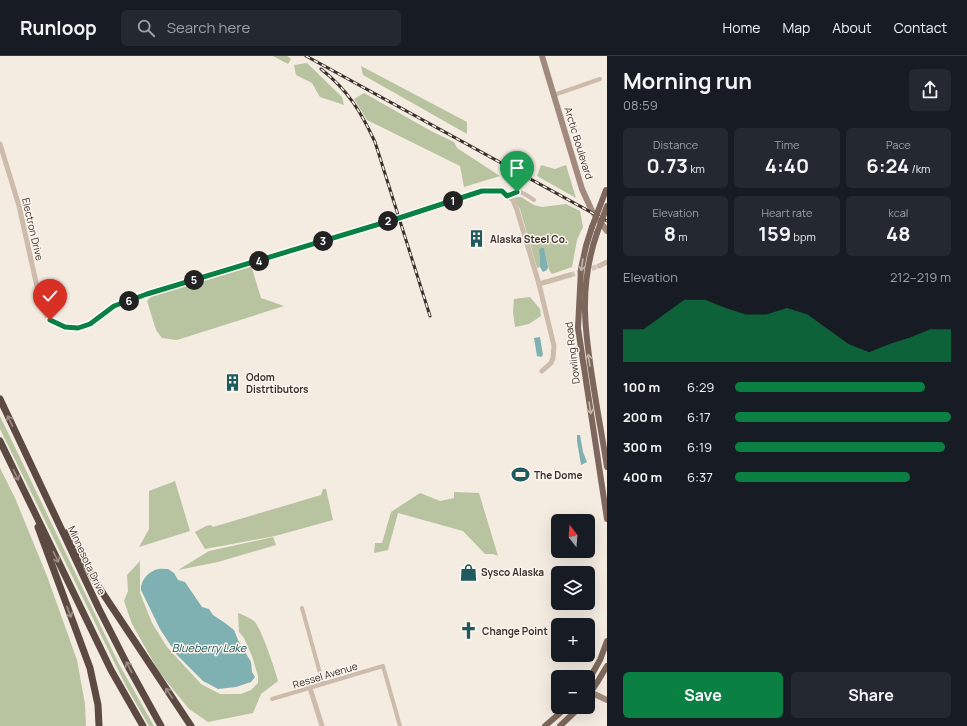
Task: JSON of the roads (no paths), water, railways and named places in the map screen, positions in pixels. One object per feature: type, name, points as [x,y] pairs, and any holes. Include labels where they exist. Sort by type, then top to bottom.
[{"type":"highway","name":"Minnesota Drive","points":[[0,400],[128,668],[161,726]]},
{"type":"highway","points":[[0,441],[111,670],[144,726]]},
{"type":"highway","points":[[46,496],[96,583],[191,726]]},
{"type":"highway","points":[[33,509],[40,536],[90,668],[98,705],[99,726]]},
{"type":"main road","name":"Arctic Boulevard","points":[[542,56],[582,189],[592,211],[607,231]]},
{"type":"main road","name":"Dowling Road","points":[[606,189],[586,246],[581,269],[578,328],[607,519]]},
{"type":"main road","name":"Dowling Road","points":[[607,206],[590,254],[584,304],[587,346],[607,467]]},
{"type":"main road","points":[[594,670],[600,660],[607,641]]},
{"type":"main road","points":[[595,684],[607,666]]},
{"type":"main road","points":[[595,695],[607,700]]},
{"type":"main road","points":[[545,726],[559,714]]},
{"type":"main road","points":[[560,726],[573,714]]},
{"type":"street","points":[[554,95],[600,79]]},
{"type":"street","name":"Electron Drive","points":[[0,144],[19,206],[42,309],[50,320],[65,327],[78,328],[90,324],[114,306],[147,294],[396,219],[482,191],[502,191],[507,196]]},
{"type":"street","points":[[507,196],[521,192],[534,200]]},
{"type":"street","points":[[507,196],[513,200],[517,210],[539,284],[554,346],[551,364],[542,370]]},
{"type":"street","points":[[599,266],[607,262]]},
{"type":"street","points":[[539,284],[570,275]]},
{"type":"street","points":[[302,608],[323,684]]},
{"type":"street","name":"Ressel Avenue","points":[[272,699],[383,666],[400,726]]},
{"type":"street","points":[[310,688],[322,726]]},
{"type":"water","points":[[544,248],[548,267],[547,270],[543,272],[540,267],[539,250]]},
{"type":"water","points":[[540,337],[543,355],[541,357],[537,356],[534,338]]},
{"type":"water","points":[[577,435],[580,435],[583,452],[587,462],[581,465],[577,441]]},
{"type":"water","name":"Blueberry Lake","points":[[157,569],[168,569],[174,573],[178,580],[185,582],[202,607],[209,609],[213,615],[234,630],[251,662],[252,672],[255,677],[251,682],[236,687],[218,689],[203,681],[177,655],[160,629],[141,590],[143,581],[149,573]]},
{"type":"tunnel","points":[[570,275],[599,266]]},
{"type":"railway","points":[[306,56],[607,221]]},
{"type":"railway","points":[[321,69],[339,85],[353,102],[375,142],[430,316]]},
{"type":"place","name":"Alaska Steel Co.","points":[[477,239]]},
{"type":"place","name":"Odom Distrtibutors","points":[[233,383]]},
{"type":"place","name":"The Dome","points":[[521,475]]},
{"type":"place","name":"Sysco Alaska","points":[[468,572]]},
{"type":"place","name":"Change Point","points":[[469,631]]}]
